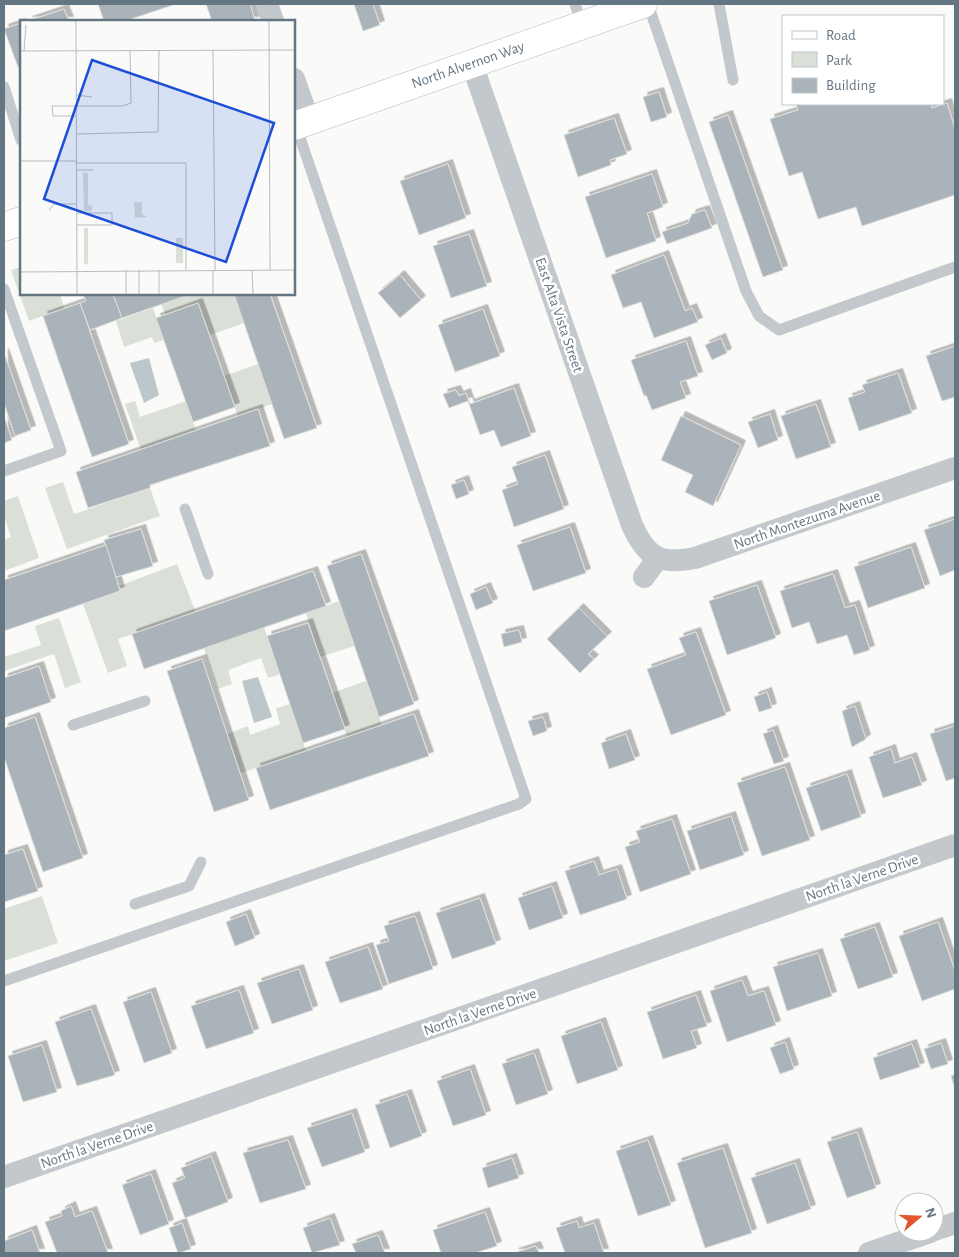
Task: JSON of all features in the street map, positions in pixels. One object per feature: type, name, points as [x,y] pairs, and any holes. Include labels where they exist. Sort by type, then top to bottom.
[{"type":"main road","name":"North Alvernon Way","points":[[300,124],[472,64],[578,14],[643,4]]},
{"type":"main road","points":[[4,227],[20,221]]},
{"type":"street","points":[[267,4],[273,20]]},
{"type":"street","name":"East Alta Vista Street","points":[[472,64],[632,524],[640,541],[658,558]]},
{"type":"street","points":[[295,86],[300,124]]},
{"type":"street","name":"North Montezuma Avenue","points":[[658,558],[671,562],[695,558],[955,468]]},
{"type":"street","points":[[644,577],[658,558]]},
{"type":"street","name":"North la Verne Drive","points":[[4,1178],[955,846]]},
{"type":"street","points":[[869,1253],[901,1242]]},
{"type":"lane","points":[[648,4],[746,291],[759,316],[779,330],[955,267]]},
{"type":"lane","points":[[719,4],[733,80]]},
{"type":"lane","points":[[4,87],[20,137]]},
{"type":"lane","points":[[4,981],[519,804],[526,799],[300,124]]},
{"type":"lane","points":[[4,289],[61,451],[4,471]]},
{"type":"lane","points":[[185,509],[208,574]]},
{"type":"lane","points":[[73,725],[145,701]]},
{"type":"lane","points":[[135,904],[189,886],[201,862]]},
{"type":"green space","points":[[20,267],[20,295],[60,295],[64,308],[29,321],[11,270]]},
{"type":"green space","points":[[188,295],[234,295],[244,323],[210,335],[198,303],[165,314],[161,304]]},
{"type":"green space","points":[[153,308],[164,340],[154,343],[152,337],[124,347],[116,321]]},
{"type":"green space","points":[[258,364],[272,404],[238,416],[224,376]]},
{"type":"green space","points":[[135,401],[140,417],[186,401],[196,431],[141,450],[125,404]]},
{"type":"green space","points":[[63,482],[74,514],[150,488],[160,516],[67,549],[45,488]]},
{"type":"green space","points":[[18,496],[39,558],[4,571],[4,540],[11,537],[4,516],[4,501]]},
{"type":"green space","points":[[177,564],[196,613],[118,639],[127,666],[108,673],[83,604],[120,591],[119,586]]},
{"type":"green space","points":[[339,601],[354,646],[320,657],[306,613]]},
{"type":"green space","points":[[59,618],[81,682],[65,688],[54,654],[4,671],[4,657],[41,645],[35,626]]},
{"type":"green space","points":[[264,627],[280,674],[268,678],[261,658],[228,670],[232,684],[218,689],[204,648]]},
{"type":"green space","points":[[366,681],[382,725],[347,737],[332,693]]},
{"type":"green space","points":[[290,704],[306,751],[241,773],[227,734],[248,726],[250,735],[280,724],[276,708]]},
{"type":"green space","points":[[42,896],[58,943],[4,961],[4,909]]},
{"type":"shaded area","points":[[149,358],[159,395],[144,403],[130,363]]},
{"type":"shaded area","points":[[258,677],[272,717],[254,723],[242,681]]},
{"type":"building","points":[[98,4],[176,4],[128,20],[104,20]]},
{"type":"building","points":[[206,4],[250,4],[255,20],[212,20]]},
{"type":"building","points":[[354,4],[373,4],[380,25],[363,31]]},
{"type":"building","points":[[64,9],[69,20],[31,20]]},
{"type":"building","points":[[20,23],[20,66],[18,67],[4,29]]},
{"type":"building","points":[[659,92],[667,117],[651,122],[643,97]]},
{"type":"building","points":[[947,103],[955,129],[955,195],[862,226],[856,207],[818,219],[802,172],[789,176],[770,119],[798,110],[796,105],[931,105],[932,108]]},
{"type":"building","points":[[728,115],[783,270],[763,277],[709,122]]},
{"type":"building","points":[[614,118],[627,154],[610,160],[611,165],[578,177],[564,135]]},
{"type":"building","points":[[448,164],[466,218],[419,235],[400,181]]},
{"type":"building","points":[[652,174],[663,207],[647,213],[656,241],[606,258],[585,197]]},
{"type":"building","points":[[705,210],[712,228],[667,244],[662,232],[688,223],[692,214]]},
{"type":"building","points":[[469,234],[487,286],[451,298],[433,246]]},
{"type":"building","points":[[664,255],[685,311],[692,308],[698,322],[654,338],[641,302],[623,308],[611,275]]},
{"type":"building","points":[[400,275],[421,300],[400,318],[378,293]]},
{"type":"building","points":[[83,295],[113,295],[122,318],[90,330],[80,303],[86,301]]},
{"type":"building","points":[[113,295],[188,295],[122,318]]},
{"type":"building","points":[[234,295],[270,295],[317,428],[284,439]]},
{"type":"building","points":[[80,303],[129,444],[92,457],[43,316]]},
{"type":"building","points":[[198,303],[235,407],[193,422],[156,318]]},
{"type":"building","points":[[483,309],[500,356],[455,372],[438,325]]},
{"type":"building","points":[[721,338],[727,353],[712,360],[705,345]]},
{"type":"building","points":[[686,341],[698,376],[680,382],[686,398],[652,410],[646,395],[644,396],[631,360]]},
{"type":"building","points":[[955,346],[955,397],[942,401],[926,356]]},
{"type":"building","points":[[4,353],[31,430],[15,436],[4,403]]},
{"type":"building","points":[[898,373],[912,413],[859,431],[848,398],[865,392],[862,385]]},
{"type":"building","points":[[514,388],[531,436],[501,447],[494,430],[480,435],[468,401],[449,408],[443,394],[456,390],[459,396],[466,393],[470,404]]},
{"type":"building","points":[[816,404],[831,447],[796,459],[781,416]]},
{"type":"building","points":[[258,409],[270,446],[150,485],[150,488],[88,508],[76,472]]},
{"type":"building","points":[[770,414],[778,440],[758,448],[748,422]]},
{"type":"building","points":[[4,416],[12,440],[4,443]]},
{"type":"building","points":[[681,416],[741,445],[713,506],[685,492],[693,475],[661,460]]},
{"type":"building","points":[[545,455],[564,509],[514,527],[502,490],[518,484],[512,467]]},
{"type":"building","points":[[464,480],[469,494],[456,499],[451,485]]},
{"type":"building","points":[[955,519],[955,570],[940,576],[924,530]]},
{"type":"building","points":[[570,527],[586,573],[533,591],[517,545]]},
{"type":"building","points":[[141,529],[153,566],[116,577],[104,540]]},
{"type":"building","points":[[106,545],[120,591],[4,631],[4,580]]},
{"type":"building","points":[[911,547],[925,588],[868,608],[854,567]]},
{"type":"building","points":[[361,554],[414,704],[379,717],[327,566]]},
{"type":"building","points":[[313,571],[326,606],[144,669],[132,634]]},
{"type":"building","points":[[833,574],[845,608],[855,605],[870,650],[854,655],[847,635],[817,644],[809,622],[792,628],[780,591]]},
{"type":"building","points":[[757,585],[776,638],[727,655],[709,601]]},
{"type":"building","points":[[486,587],[493,603],[476,610],[470,594]]},
{"type":"building","points":[[579,608],[607,636],[588,654],[594,659],[580,673],[547,639]]},
{"type":"building","points":[[308,623],[345,729],[303,743],[267,636]]},
{"type":"building","points":[[519,630],[522,642],[504,647],[501,634]]},
{"type":"building","points":[[696,632],[726,715],[671,735],[647,669],[686,655],[679,638]]},
{"type":"building","points":[[202,659],[249,800],[214,812],[167,671]]},
{"type":"building","points":[[39,666],[51,702],[4,718],[4,678]]},
{"type":"building","points":[[767,692],[772,708],[759,712],[754,697]]},
{"type":"building","points":[[855,706],[866,739],[852,747],[842,711]]},
{"type":"building","points":[[414,714],[429,756],[270,810],[256,768]]},
{"type":"building","points":[[35,717],[83,858],[43,872],[4,757],[4,728]]},
{"type":"building","points":[[543,717],[547,731],[533,736],[528,721]]},
{"type":"building","points":[[955,726],[955,778],[946,781],[930,734]]},
{"type":"building","points":[[773,730],[784,761],[774,764],[763,734]]},
{"type":"building","points":[[626,734],[635,760],[609,769],[601,743]]},
{"type":"building","points":[[891,749],[895,763],[912,757],[922,785],[883,798],[869,757]]},
{"type":"building","points":[[785,767],[810,840],[762,856],[737,783]]},
{"type":"building","points":[[847,774],[861,817],[821,831],[806,788]]},
{"type":"building","points":[[731,816],[744,855],[700,870],[687,831]]},
{"type":"building","points":[[672,819],[691,874],[640,892],[625,847],[640,842],[636,831]]},
{"type":"building","points":[[23,849],[38,891],[4,902],[4,855]]},
{"type":"building","points":[[594,861],[599,875],[617,869],[627,899],[580,915],[565,871]]},
{"type":"building","points":[[552,886],[563,918],[529,930],[518,898]]},
{"type":"building","points":[[480,898],[496,944],[452,959],[436,913]]},
{"type":"building","points":[[246,914],[255,938],[235,946],[226,922]]},
{"type":"building","points":[[415,916],[433,969],[389,984],[376,945],[389,941],[384,926]]},
{"type":"building","points":[[938,922],[955,971],[955,989],[922,1001],[899,936]]},
{"type":"building","points":[[875,927],[893,977],[858,989],[840,939]]},
{"type":"building","points":[[368,947],[383,989],[340,1003],[325,962]]},
{"type":"building","points":[[818,953],[832,996],[787,1011],[773,967]]},
{"type":"building","points":[[299,969],[313,1010],[272,1024],[257,983]]},
{"type":"building","points":[[742,980],[748,996],[764,991],[776,1025],[727,1042],[710,991]]},
{"type":"building","points":[[239,990],[254,1033],[206,1049],[191,1006]]},
{"type":"building","points":[[151,992],[172,1053],[144,1063],[123,1002]]},
{"type":"building","points":[[696,995],[707,1026],[691,1031],[697,1048],[663,1059],[647,1012]]},
{"type":"building","points":[[91,1009],[115,1075],[77,1086],[55,1022]]},
{"type":"building","points":[[601,1022],[618,1070],[577,1084],[561,1036]]},
{"type":"building","points":[[785,1042],[794,1069],[780,1074],[770,1048]]},
{"type":"building","points":[[941,1043],[948,1064],[931,1069],[924,1049]]},
{"type":"building","points":[[912,1044],[920,1067],[880,1080],[873,1058]]},
{"type":"building","points":[[42,1045],[57,1092],[23,1102],[8,1056]]},
{"type":"building","points":[[534,1053],[548,1094],[516,1105],[502,1064]]},
{"type":"building","points":[[470,1069],[486,1115],[453,1126],[437,1081]]},
{"type":"building","points":[[955,1074],[955,1089],[951,1076]]},
{"type":"building","points":[[407,1094],[422,1136],[390,1148],[375,1105]]},
{"type":"building","points":[[352,1113],[365,1152],[322,1167],[307,1128]]},
{"type":"building","points":[[857,1132],[876,1188],[847,1198],[827,1142]]},
{"type":"building","points":[[288,1140],[306,1189],[260,1203],[243,1153]]},
{"type":"building","points":[[648,1140],[671,1205],[638,1216],[616,1151]]},
{"type":"building","points":[[723,1148],[752,1233],[705,1248],[677,1163]]},
{"type":"building","points":[[211,1156],[228,1202],[185,1218],[172,1183],[185,1178],[181,1168]]},
{"type":"building","points":[[512,1158],[519,1178],[488,1188],[482,1168]]},
{"type":"building","points":[[795,1163],[811,1209],[767,1224],[751,1178]]},
{"type":"building","points":[[151,1174],[169,1224],[140,1235],[122,1185]]},
{"type":"building","points":[[71,1206],[75,1217],[92,1211],[108,1253],[57,1253],[45,1222],[62,1216],[61,1211]]},
{"type":"building","points":[[485,1212],[497,1246],[475,1253],[441,1253],[433,1230]]},
{"type":"building","points":[[330,1218],[340,1245],[312,1253],[303,1228]]},
{"type":"building","points":[[577,1221],[579,1228],[594,1223],[604,1253],[565,1253],[556,1228]]},
{"type":"building","points":[[182,1223],[191,1249],[178,1253],[169,1228]]},
{"type":"building","points":[[32,1230],[40,1253],[5,1253],[4,1241]]},
{"type":"building","points":[[378,1235],[385,1253],[356,1253],[352,1244]]},
{"type":"building","points":[[536,1246],[539,1253],[514,1253]]}]
